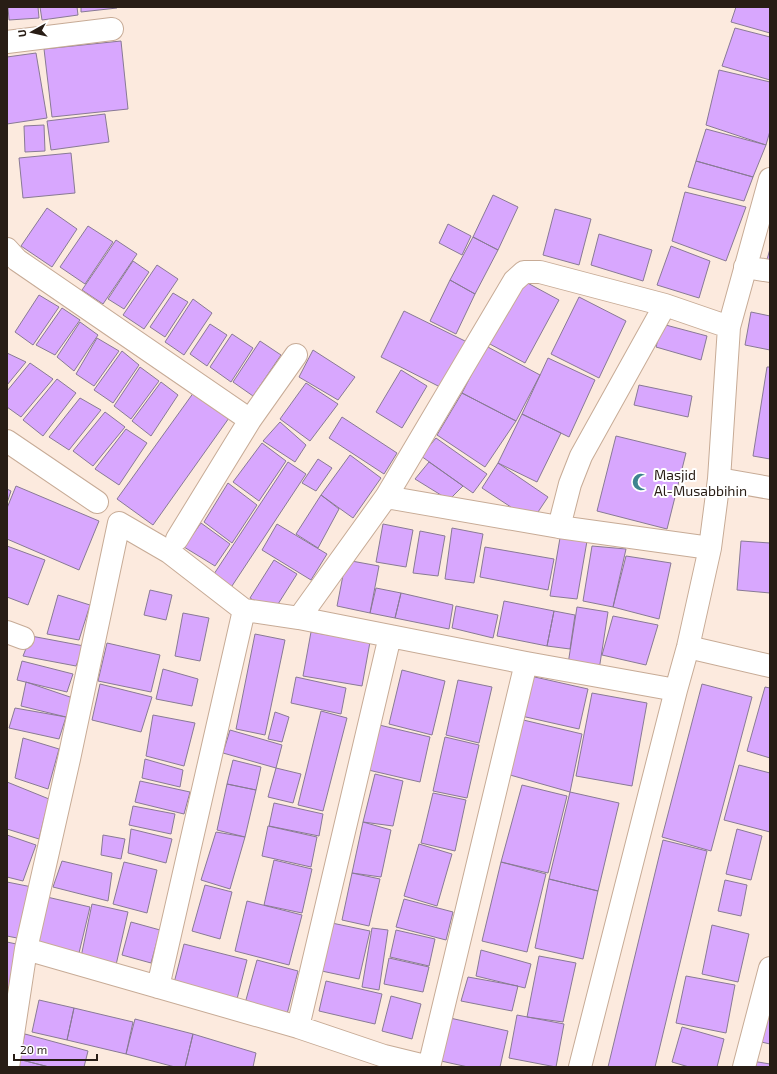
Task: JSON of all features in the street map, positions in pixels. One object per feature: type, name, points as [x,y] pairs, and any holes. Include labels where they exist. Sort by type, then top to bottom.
[{"type":"street","points":[[7,42],[112,29]]},
{"type":"street","points":[[580,1067],[688,647],[710,548],[719,479],[729,327],[770,179]]},
{"type":"street","points":[[7,249],[17,260],[250,420]]},
{"type":"street","points":[[745,267],[770,271]]},
{"type":"street","points":[[299,618],[386,497],[514,281],[524,272],[540,272],[666,305],[729,327]]},
{"type":"street","points":[[559,527],[570,484],[581,456],[666,305]]},
{"type":"street","points":[[177,539],[250,420],[296,355]]},
{"type":"street","points":[[7,441],[97,502]]},
{"type":"street","points":[[719,479],[770,488]]},
{"type":"street","points":[[386,497],[559,527],[710,548]]},
{"type":"street","points":[[8,1067],[26,949],[69,759],[119,523],[169,552],[244,610],[299,618],[526,663],[676,690]]},
{"type":"street","points":[[158,987],[244,610]]},
{"type":"street","points":[[298,1027],[390,636]]},
{"type":"street","points":[[688,647],[770,666]]},
{"type":"street","points":[[26,949],[298,1027],[383,1061],[429,1067],[526,663]]},
{"type":"street","points":[[744,1067],[770,968]]},
{"type":"building","points":[[8,7],[38,7],[39,18],[9,20]]},
{"type":"building","points":[[40,7],[77,7],[78,15],[42,20]]},
{"type":"building","points":[[81,7],[117,7],[117,8],[81,12]]},
{"type":"building","points":[[736,7],[770,7],[770,33],[731,22]]},
{"type":"building","points":[[735,28],[770,37],[770,80],[722,66]]},
{"type":"building","points":[[121,41],[128,109],[52,117],[44,49]]},
{"type":"building","points":[[36,53],[47,118],[7,124],[7,57]]},
{"type":"building","points":[[719,70],[770,82],[770,131],[766,145],[706,125]]},
{"type":"building","points":[[105,114],[109,142],[51,150],[47,121]]},
{"type":"building","points":[[44,125],[45,151],[25,152],[24,126]]},
{"type":"building","points":[[706,129],[766,145],[753,177],[696,161]]},
{"type":"building","points":[[71,153],[75,193],[23,198],[19,158]]},
{"type":"building","points":[[696,161],[753,177],[744,201],[688,187]]},
{"type":"building","points":[[685,192],[746,207],[726,261],[672,241]]},
{"type":"building","points":[[493,195],[518,207],[498,250],[473,237]]},
{"type":"building","points":[[47,208],[77,229],[52,267],[21,246]]},
{"type":"building","points":[[555,209],[591,219],[579,265],[543,255]]},
{"type":"building","points":[[448,224],[471,236],[462,255],[439,243]]},
{"type":"building","points":[[88,226],[113,242],[85,284],[60,267]]},
{"type":"building","points":[[599,234],[652,250],[643,281],[591,265]]},
{"type":"building","points":[[473,237],[498,250],[475,294],[450,280]]},
{"type":"building","points":[[116,240],[137,254],[103,304],[82,290]]},
{"type":"building","points":[[671,246],[710,261],[699,298],[657,285]]},
{"type":"building","points":[[770,249],[770,264],[766,263]]},
{"type":"building","points":[[133,261],[149,272],[124,309],[108,299]]},
{"type":"building","points":[[157,265],[178,279],[144,329],[123,315]]},
{"type":"building","points":[[450,280],[475,294],[456,334],[430,321]]},
{"type":"building","points":[[522,280],[559,300],[525,363],[488,343]]},
{"type":"building","points":[[173,293],[188,302],[165,337],[150,327]]},
{"type":"building","points":[[39,295],[59,307],[33,345],[15,332]]},
{"type":"building","points":[[579,297],[626,321],[599,378],[551,354]]},
{"type":"building","points":[[193,299],[212,313],[184,355],[165,342]]},
{"type":"building","points":[[62,308],[80,320],[55,355],[36,345]]},
{"type":"building","points":[[404,311],[467,342],[444,389],[381,357]]},
{"type":"building","points":[[751,312],[770,316],[770,350],[745,345]]},
{"type":"building","points":[[80,322],[98,335],[74,371],[57,357]]},
{"type":"building","points":[[210,324],[227,335],[207,366],[190,354]]},
{"type":"building","points":[[662,324],[707,336],[701,360],[656,347]]},
{"type":"building","points":[[232,334],[253,348],[231,382],[210,367]]},
{"type":"building","points":[[97,338],[119,351],[94,386],[76,374]]},
{"type":"building","points":[[260,341],[281,355],[253,396],[233,382]]},
{"type":"building","points":[[486,346],[540,375],[516,421],[462,393]]},
{"type":"building","points":[[313,350],[355,377],[338,400],[299,377]]},
{"type":"building","points":[[122,351],[139,365],[113,403],[94,390]]},
{"type":"building","points":[[7,353],[26,362],[7,385]]},
{"type":"building","points":[[548,358],[595,380],[569,437],[522,414]]},
{"type":"building","points":[[30,363],[53,379],[21,417],[7,407],[7,391]]},
{"type":"building","points":[[140,367],[159,381],[131,419],[114,406]]},
{"type":"building","points":[[767,367],[770,367],[770,459],[753,456]]},
{"type":"building","points":[[401,370],[427,386],[402,428],[376,412]]},
{"type":"building","points":[[57,379],[76,393],[43,436],[23,420]]},
{"type":"building","points":[[161,382],[178,395],[151,436],[132,421]]},
{"type":"building","points":[[306,383],[338,404],[310,441],[280,419]]},
{"type":"building","points":[[639,385],[692,396],[688,417],[634,405]]},
{"type":"building","points":[[194,392],[229,418],[153,525],[117,499]]},
{"type":"building","points":[[462,393],[516,421],[485,467],[437,435]]},
{"type":"building","points":[[80,398],[101,410],[69,450],[49,437]]},
{"type":"building","points":[[105,412],[125,427],[93,466],[73,451]]},
{"type":"building","points":[[522,414],[561,433],[537,482],[498,463]]},
{"type":"building","points":[[342,417],[397,453],[384,474],[329,438]]},
{"type":"building","points":[[280,422],[306,445],[295,462],[263,441]]},
{"type":"building","points":[[126,429],[147,443],[119,485],[95,469]]},
{"type":"building","name":"Masjid Al-Musabbihin","points":[[616,436],[686,453],[667,529],[597,511]]},
{"type":"building","points":[[436,438],[487,474],[473,493],[421,456]]},
{"type":"building","points":[[262,443],[286,461],[259,501],[233,482]]},
{"type":"building","points":[[350,455],[381,478],[353,518],[321,495]]},
{"type":"building","points":[[318,459],[332,468],[316,491],[302,483]]},
{"type":"building","points":[[288,462],[306,474],[228,592],[210,580]]},
{"type":"building","points":[[429,462],[463,486],[449,500],[415,479]]},
{"type":"building","points":[[498,463],[548,497],[532,521],[482,488]]},
{"type":"building","points":[[228,483],[257,505],[232,543],[204,522]]},
{"type":"building","points":[[16,486],[99,521],[79,570],[7,539],[7,508]]},
{"type":"building","points":[[7,489],[11,491],[7,503]]},
{"type":"building","points":[[321,495],[339,509],[318,548],[296,534]]},
{"type":"building","points":[[201,523],[230,544],[215,566],[184,547]]},
{"type":"building","points":[[277,524],[327,554],[311,580],[262,550]]},
{"type":"building","points":[[383,524],[413,530],[406,567],[376,562]]},
{"type":"building","points":[[452,528],[483,534],[474,583],[445,579]]},
{"type":"building","points":[[420,531],[445,536],[438,576],[413,573]]},
{"type":"building","points":[[560,538],[587,541],[577,599],[550,596]]},
{"type":"building","points":[[741,541],[770,543],[770,593],[737,590]]},
{"type":"building","points":[[7,546],[45,560],[28,605],[7,597]]},
{"type":"building","points":[[592,546],[626,549],[613,607],[583,601]]},
{"type":"building","points":[[485,547],[554,559],[548,590],[480,577]]},
{"type":"building","points":[[626,556],[671,563],[659,619],[613,607]]},
{"type":"building","points":[[274,560],[297,574],[273,612],[250,598]]},
{"type":"building","points":[[346,560],[379,566],[370,613],[337,606]]},
{"type":"building","points":[[376,588],[401,593],[395,618],[370,613]]},
{"type":"building","points":[[150,590],[172,595],[166,620],[144,615]]},
{"type":"building","points":[[401,593],[453,605],[449,629],[395,618]]},
{"type":"building","points":[[58,595],[90,605],[79,640],[47,634]]},
{"type":"building","points":[[504,601],[554,611],[547,646],[497,636]]},
{"type":"building","points":[[456,606],[498,615],[493,638],[452,628]]},
{"type":"building","points":[[577,607],[608,612],[599,670],[568,664]]},
{"type":"building","points":[[554,611],[575,615],[570,649],[547,646]]},
{"type":"building","points":[[183,613],[209,618],[200,661],[175,656]]},
{"type":"building","points":[[613,616],[658,625],[646,665],[602,655]]},
{"type":"building","points":[[311,632],[370,642],[362,686],[303,676]]},
{"type":"building","points":[[255,634],[285,640],[265,735],[236,729]]},
{"type":"building","points":[[31,636],[84,646],[76,666],[23,656]]},
{"type":"building","points":[[107,643],[160,655],[151,692],[98,681]]},
{"type":"building","points":[[22,661],[73,674],[67,692],[17,680]]},
{"type":"building","points":[[163,669],[198,679],[192,706],[156,699]]},
{"type":"building","points":[[402,670],[445,681],[432,735],[389,724]]},
{"type":"building","points":[[526,675],[588,689],[579,729],[517,715]]},
{"type":"building","points":[[296,677],[346,688],[341,714],[291,703]]},
{"type":"building","points":[[458,680],[492,687],[479,743],[446,735]]},
{"type":"building","points":[[26,682],[73,698],[66,717],[21,706]]},
{"type":"building","points":[[100,684],[152,697],[141,732],[92,720]]},
{"type":"building","points":[[702,684],[752,697],[711,851],[662,837]]},
{"type":"building","points":[[765,687],[770,688],[770,758],[747,751]]},
{"type":"building","points":[[592,693],[647,703],[632,786],[576,776]]},
{"type":"building","points":[[15,708],[66,717],[59,739],[9,728]]},
{"type":"building","points":[[321,711],[347,718],[323,811],[298,805]]},
{"type":"building","points":[[275,712],[289,717],[282,742],[268,739]]},
{"type":"building","points":[[153,715],[195,723],[184,766],[146,756]]},
{"type":"building","points":[[515,718],[582,734],[570,792],[503,773]]},
{"type":"building","points":[[375,724],[430,737],[420,782],[364,769]]},
{"type":"building","points":[[230,730],[282,745],[276,768],[223,753]]},
{"type":"building","points":[[445,737],[479,745],[467,798],[433,791]]},
{"type":"building","points":[[23,738],[59,749],[48,789],[15,778]]},
{"type":"building","points":[[145,759],[183,770],[180,787],[142,778]]},
{"type":"building","points":[[233,760],[261,767],[256,790],[227,784]]},
{"type":"building","points":[[739,765],[770,773],[770,832],[724,820]]},
{"type":"building","points":[[276,768],[301,774],[293,803],[268,797]]},
{"type":"building","points":[[375,774],[403,781],[393,826],[363,822]]},
{"type":"building","points":[[140,781],[190,792],[184,814],[135,802]]},
{"type":"building","points":[[7,782],[49,799],[39,839],[7,829]]},
{"type":"building","points":[[227,784],[256,790],[245,837],[217,830]]},
{"type":"building","points":[[522,785],[567,796],[548,873],[501,862]]},
{"type":"building","points":[[570,792],[619,803],[598,891],[549,879]]},
{"type":"building","points":[[433,793],[466,800],[455,851],[421,843]]},
{"type":"building","points":[[274,803],[323,814],[319,836],[269,826]]},
{"type":"building","points":[[133,806],[175,814],[171,834],[129,825]]},
{"type":"building","points":[[363,822],[391,830],[381,877],[352,873]]},
{"type":"building","points":[[268,826],[317,837],[311,867],[262,856]]},
{"type":"building","points":[[131,829],[172,839],[166,863],[128,853]]},
{"type":"building","points":[[737,829],[762,836],[751,880],[726,874]]},
{"type":"building","points":[[216,832],[245,837],[230,889],[201,880]]},
{"type":"building","points":[[7,835],[36,845],[23,881],[7,877]]},
{"type":"building","points":[[103,835],[125,839],[121,859],[101,855]]},
{"type":"building","points":[[663,840],[707,851],[655,1067],[608,1067]]},
{"type":"building","points":[[419,844],[452,854],[437,906],[404,896]]},
{"type":"building","points":[[274,860],[312,869],[302,913],[264,905]]},
{"type":"building","points":[[62,861],[112,873],[108,901],[53,887]]},
{"type":"building","points":[[124,862],[157,870],[147,913],[113,904]]},
{"type":"building","points":[[501,862],[546,874],[527,952],[482,941]]},
{"type":"building","points":[[352,873],[380,879],[369,926],[342,920]]},
{"type":"building","points":[[549,879],[598,891],[583,959],[535,948]]},
{"type":"building","points":[[725,880],[747,885],[741,916],[718,911]]},
{"type":"building","points":[[7,882],[32,887],[22,939],[7,936]]},
{"type":"building","points":[[205,885],[232,892],[220,939],[192,931]]},
{"type":"building","points":[[47,897],[90,907],[79,953],[36,943]]},
{"type":"building","points":[[404,899],[453,912],[446,940],[396,927]]},
{"type":"building","points":[[247,901],[302,915],[289,965],[235,951]]},
{"type":"building","points":[[92,904],[128,912],[116,965],[81,957]]},
{"type":"building","points":[[131,922],[160,930],[151,963],[122,955]]},
{"type":"building","points":[[327,922],[370,931],[359,979],[317,970]]},
{"type":"building","points":[[712,925],[749,934],[738,982],[702,974]]},
{"type":"building","points":[[372,928],[388,930],[379,990],[362,987]]},
{"type":"building","points":[[396,930],[435,939],[429,966],[390,957]]},
{"type":"building","points":[[7,942],[21,945],[11,996],[7,995]]},
{"type":"building","points":[[184,944],[247,960],[237,999],[174,983]]},
{"type":"building","points":[[481,950],[531,964],[525,988],[476,976]]},
{"type":"building","points":[[539,956],[576,963],[563,1022],[527,1017]]},
{"type":"building","points":[[389,958],[429,967],[423,992],[384,984]]},
{"type":"building","points":[[257,960],[298,971],[286,1018],[244,1007]]},
{"type":"building","points":[[686,976],[735,985],[726,1033],[676,1023]]},
{"type":"building","points":[[468,977],[518,986],[512,1011],[461,1001]]},
{"type":"building","points":[[326,981],[382,994],[375,1024],[319,1011]]},
{"type":"building","points":[[391,996],[421,1004],[412,1039],[382,1031]]},
{"type":"building","points":[[770,998],[770,1044],[757,1041]]},
{"type":"building","points":[[39,1000],[74,1008],[67,1040],[32,1032]]},
{"type":"building","points":[[74,1008],[133,1022],[126,1054],[67,1040]]},
{"type":"building","points":[[517,1015],[564,1024],[556,1067],[509,1058]]},
{"type":"building","points":[[450,1018],[508,1031],[500,1067],[468,1067],[441,1061]]},
{"type":"building","points":[[135,1019],[193,1034],[185,1067],[175,1067],[126,1054]]},
{"type":"building","points":[[682,1027],[724,1039],[717,1067],[689,1067],[672,1062]]},
{"type":"building","points":[[25,1034],[88,1051],[84,1067],[49,1067],[18,1059]]},
{"type":"building","points":[[193,1034],[256,1053],[253,1067],[185,1067]]},
{"type":"building","points":[[18,1059],[49,1067],[16,1067]]},
{"type":"building","points":[[752,1061],[770,1064],[770,1067],[751,1067]]},
{"type":"place","name":"Masjid Al-Musabbihin","points":[[641,482]]}]
